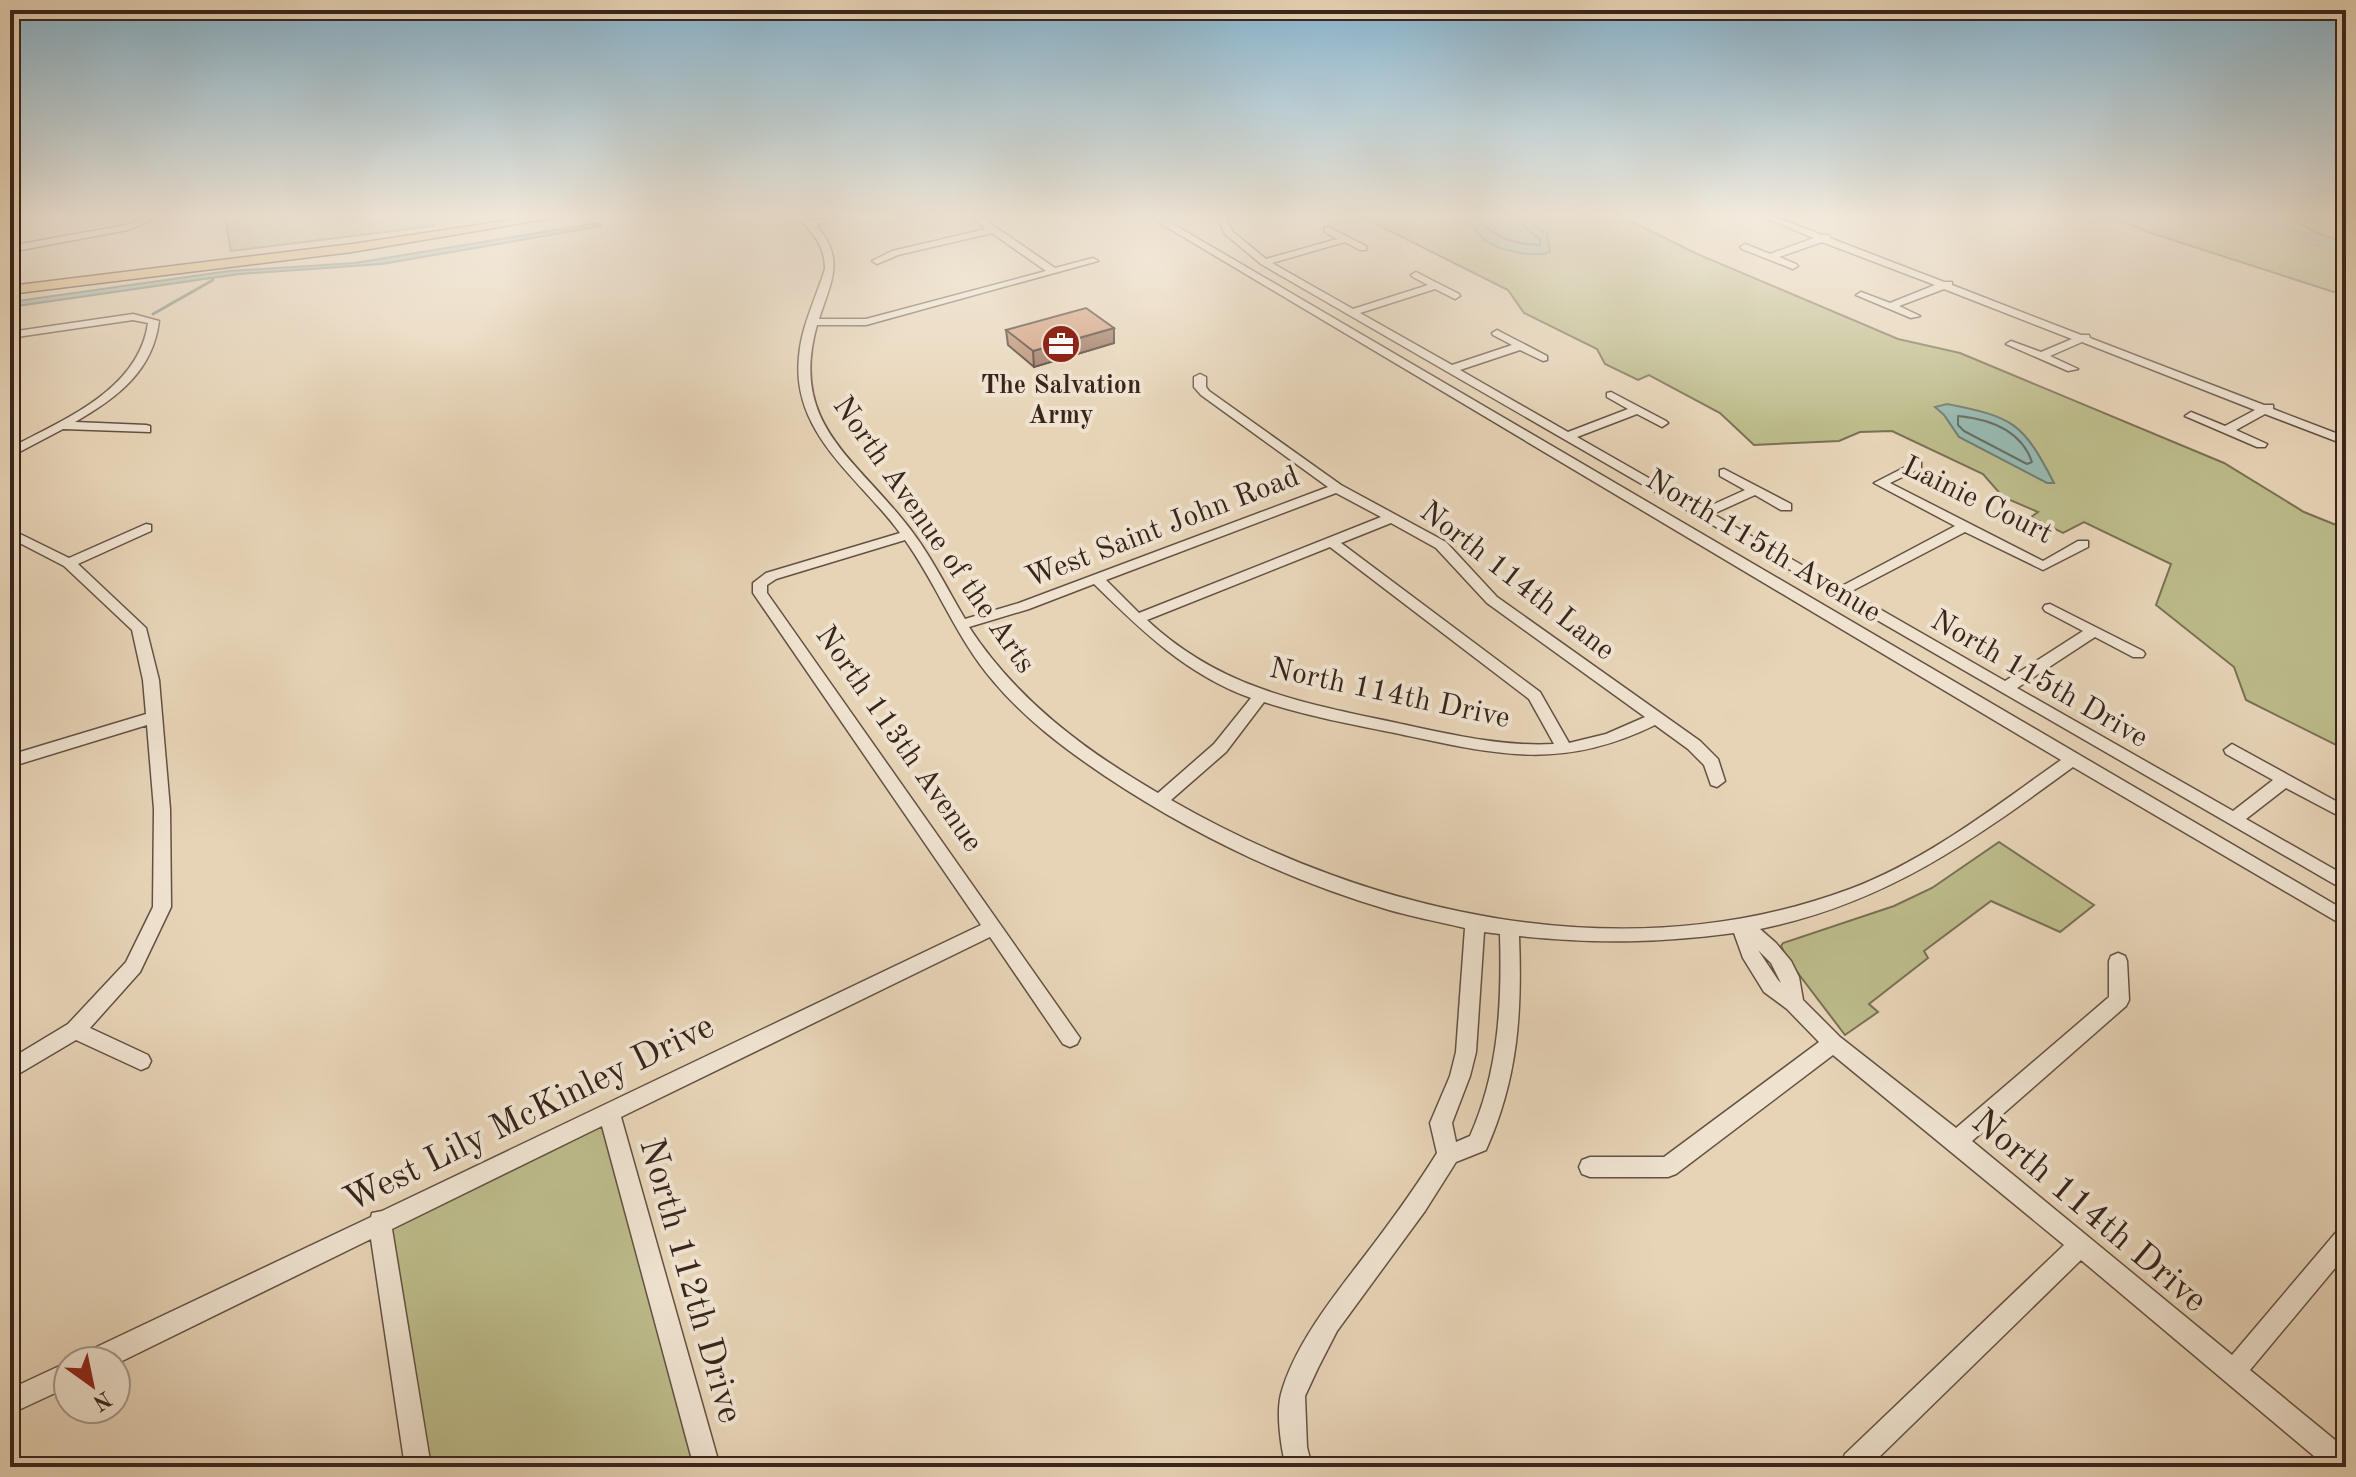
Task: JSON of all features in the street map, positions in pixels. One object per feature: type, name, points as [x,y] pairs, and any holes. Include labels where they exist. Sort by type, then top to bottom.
[{"type":"main road","points":[[10,290],[43,286]]},
{"type":"street","name":"North Avenue of the Arts","points":[[824,286],[803,366],[806,393],[815,418],[834,448],[908,535],[959,625],[987,666],[1033,713],[1069,743],[1158,802],[1242,850],[1301,875],[1401,907],[1509,928],[1637,935],[1740,924],[1812,908],[1879,884],[1919,863],[2073,759]]},
{"type":"street","points":[[814,322],[866,322],[996,286]]},
{"type":"street","name":"North 115th Avenue","points":[[1271,286],[2346,920]]},
{"type":"street","name":"North 115th Drive","points":[[1306,286],[2346,884]]},
{"type":"street","points":[[1352,312],[1436,286],[1455,296]]},
{"type":"street","points":[[1890,306],[1943,286]]},
{"type":"street","points":[[1953,286],[2269,407],[2346,441]]},
{"type":"street","points":[[1861,295],[1915,316]]},
{"type":"street","points":[[10,335],[133,317],[154,321],[155,333],[143,363],[112,392],[10,453]]},
{"type":"street","points":[[1497,333],[1543,358]]},
{"type":"street","points":[[2041,356],[2086,336]]},
{"type":"street","points":[[2011,344],[2072,369]]},
{"type":"street","points":[[1452,369],[1521,346]]},
{"type":"street","name":"North 114th Lane","points":[[1200,377],[1200,387],[1205,393],[1337,488],[1441,545],[1492,600],[1704,753],[1716,772],[1717,781]]},
{"type":"street","points":[[1611,395],[1662,423]]},
{"type":"street","points":[[2226,430],[2269,407],[2346,432]]},
{"type":"street","points":[[1568,436],[1637,410]]},
{"type":"street","points":[[2191,416],[2261,444]]},
{"type":"street","points":[[60,425],[146,429]]},
{"type":"street","name":"Lainie Court","points":[[1917,465],[1880,483],[2043,566],[2083,544]]},
{"type":"street","points":[[1724,473],[1786,507]]},
{"type":"street","name":"West Saint John Road","points":[[959,625],[1011,611],[1337,488]]},
{"type":"street","points":[[1704,513],[1755,490]]},
{"type":"street","points":[[1137,619],[1394,517]]},
{"type":"street","points":[[1840,592],[1966,526]]},
{"type":"street","points":[[69,563],[146,528]]},
{"type":"street","points":[[10,533],[69,563],[139,628],[151,680],[162,809],[162,907],[133,967],[75,1030],[10,1070]]},
{"type":"street","name":"North 113th Avenue","points":[[908,535],[800,566],[760,583],[763,597],[1070,1038]]},
{"type":"street","points":[[1332,542],[1535,696],[1565,749]]},
{"type":"street","name":"North 114th Drive","points":[[1097,579],[1137,619],[1185,659],[1260,697],[1313,711],[1479,745],[1533,750],[1565,749],[1612,739],[1656,718]]},
{"type":"street","points":[[2050,608],[2138,654]]},
{"type":"street","points":[[2005,688],[2094,631]]},
{"type":"street","points":[[1158,802],[1220,748],[1260,697]]},
{"type":"street","points":[[10,761],[154,717]]},
{"type":"street","points":[[2232,750],[2337,809]]},
{"type":"street","points":[[2234,819],[2284,780]]},
{"type":"street","points":[[1448,1155],[1441,1123],[1466,1052],[1475,923]]},
{"type":"street","name":"North 114th Drive","points":[[1740,924],[1750,953],[1771,986],[1794,1003],[1833,1043],[2081,1244],[2346,1466]]},
{"type":"street","name":"West Lily McKinley Drive","points":[[128,1345],[994,927]]},
{"type":"street","points":[[1299,1467],[1294,1447],[1293,1396],[1309,1359],[1329,1323],[1417,1204],[1448,1155],[1478,1143],[1499,1094],[1509,1038],[1509,928]]},
{"type":"street","points":[[1956,1141],[2119,1000],[2118,961]]},
{"type":"street","points":[[75,1030],[141,1061]]},
{"type":"street","points":[[1590,1167],[1668,1167],[1833,1043]]},
{"type":"street","name":"North 112th Drive","points":[[609,1113],[707,1467]]},
{"type":"street","points":[[380,1221],[418,1467]]},
{"type":"street","points":[[2234,1371],[2346,1238]]},
{"type":"street","points":[[1857,1465],[2081,1244]]},
{"type":"street","points":[[10,1402],[52,1382]]},
{"type":"shaded area","points":[[1500,286],[1773,286],[1898,339],[1960,353],[2224,463],[2304,512],[2346,529],[2346,750],[2246,700],[2234,667],[2156,605],[2171,564],[2084,522],[2063,533],[2031,517],[2038,512],[2003,497],[1983,474],[1892,431],[1860,432],[1839,441],[1754,445],[1720,413],[1649,375],[1638,380],[1605,364],[1597,349],[1524,313],[1508,290]]},
{"type":"shaded area","points":[[2315,286],[2346,286],[2346,296]]},
{"type":"shaded area","points":[[1999,842],[2094,905],[2060,932],[1991,901],[1924,951],[1928,958],[1869,1004],[1878,1012],[1845,1035],[1788,960],[1781,946],[1783,943],[1894,906],[1932,888]]},
{"type":"shaded area","points":[[609,1113],[707,1467],[418,1467],[380,1221]]},
{"type":"water","points":[[124,286],[156,286],[10,307],[10,302]]},
{"type":"water","points":[[1947,404],[1988,413],[2014,426],[2034,447],[2054,483],[2047,483],[1959,437],[1935,407]]},
{"type":"building","points":[[1086,308],[1114,328],[1033,351],[1006,330]]},
{"type":"waterway","points":[[153,314],[203,286]]},
{"type":"place","name":"The Salvation Army","points":[[1061,344]]}]
